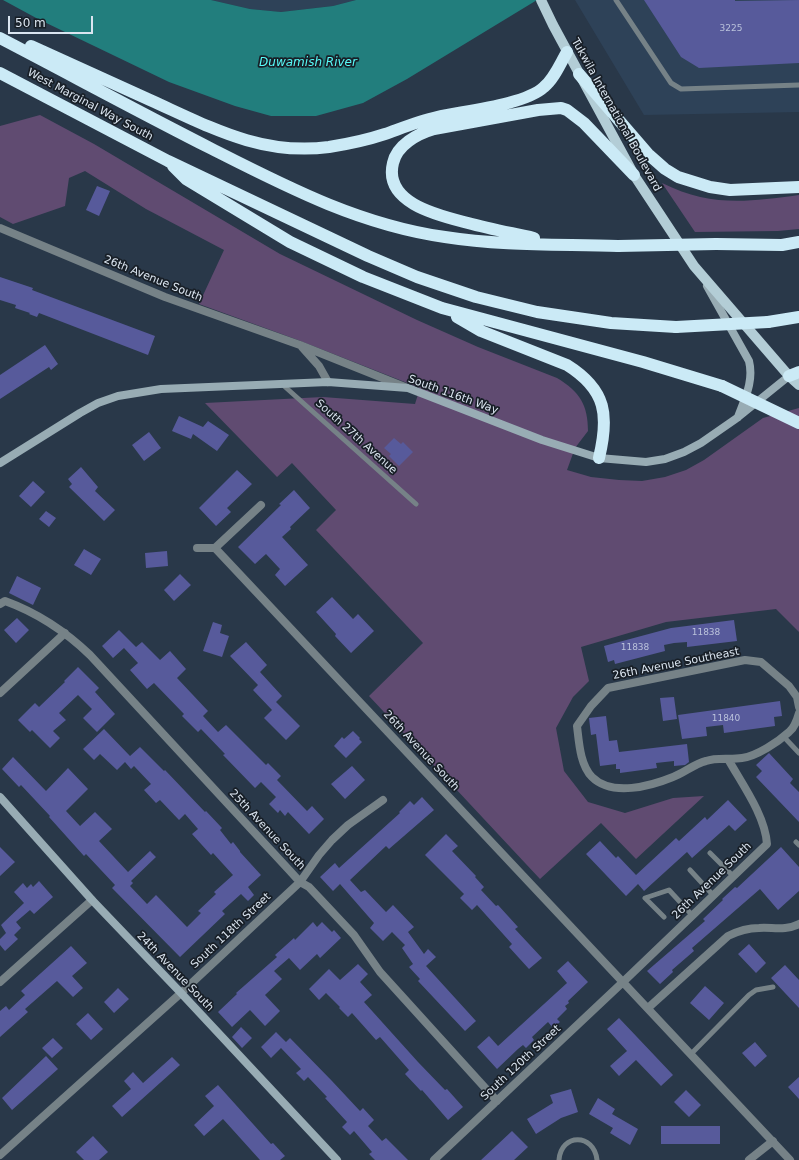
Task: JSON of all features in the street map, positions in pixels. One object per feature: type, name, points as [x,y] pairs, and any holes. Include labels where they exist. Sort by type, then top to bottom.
[{"type":"highway","points":[[0,32],[227,134],[266,146],[288,148],[328,147],[350,143],[385,134],[410,124],[435,117],[502,104],[526,97],[537,93],[545,87],[568,52]]},
{"type":"highway","name":"West Marginal Way South","points":[[0,38],[288,187],[350,213],[396,227],[444,238],[504,243],[560,244]]},
{"type":"highway","name":"West Marginal Way South","points":[[0,73],[168,161],[368,256],[417,277],[476,297],[537,312],[611,323],[676,327],[768,322],[799,317]]},
{"type":"highway","points":[[579,74],[648,154],[665,169],[678,177],[710,187],[730,190],[799,187]]},
{"type":"highway","points":[[634,175],[584,122],[567,110],[560,108],[538,110],[434,129],[423,133],[401,148],[392,165],[392,173],[396,188],[404,197],[424,210],[495,230],[560,244],[618,246],[716,244],[782,245],[799,242]]},
{"type":"highway","points":[[168,161],[186,179],[290,242],[363,277],[442,308],[643,362],[722,386],[799,423]]},
{"type":"highway","points":[[782,245],[799,252]]},
{"type":"highway","points":[[442,308],[481,332],[567,365],[580,373],[589,382],[602,403],[604,415],[604,436],[599,458]]},
{"type":"main road","name":"Tukwila International Boulevard","points":[[541,0],[634,175],[694,266],[703,278],[794,374],[799,385]]},
{"type":"street","name":"26th Avenue South","points":[[0,228],[165,297],[300,345],[408,388]]},
{"type":"street","points":[[703,278],[749,361],[752,370],[751,381],[737,418]]},
{"type":"street","name":"26th Avenue South","points":[[300,345],[319,366],[328,382]]},
{"type":"street","name":"South 116th Way","points":[[0,463],[80,413],[98,403],[118,396],[161,389],[328,382],[408,388],[542,440],[599,458],[646,462],[665,459],[684,452],[701,443],[737,418],[794,374]]},
{"type":"street","points":[[197,548],[215,548],[261,505]]},
{"type":"street","name":"26th Avenue South","points":[[215,548],[790,1160]]},
{"type":"street","name":"25th Avenue South","points":[[0,604],[5,601],[22,607],[44,618],[65,633],[90,655],[300,882],[309,887],[354,935],[380,972],[497,1101]]},
{"type":"street","points":[[0,693],[65,633]]},
{"type":"street","name":"26th Avenue Southeast","points":[[799,707],[798,697],[789,686],[761,662],[745,660],[608,688],[591,706],[577,726],[579,742],[585,764],[593,777],[605,785],[632,789],[673,777],[706,761],[743,758],[760,752],[790,731],[797,722],[799,714]]},
{"type":"street","name":"26th Avenue South","points":[[623,982],[766,844],[766,833],[762,818],[728,759]]},
{"type":"street","name":"South 118th Street","points":[[0,1155],[181,993],[300,882],[319,855],[348,825],[383,800]]},
{"type":"street","name":"24th Avenue South","points":[[2,802],[92,900],[337,1160]]},
{"type":"street","points":[[0,982],[92,900]]},
{"type":"street","points":[[648,1008],[728,936],[748,929],[790,928],[799,924]]},
{"type":"street","name":"South 120th Street","points":[[434,1160],[623,982]]},
{"type":"street","points":[[749,1160],[772,1141]]},
{"type":"lane","points":[[616,0],[671,83],[680,89],[799,85]]},
{"type":"lane","name":"South 27th Avenue","points":[[283,385],[416,504]]},
{"type":"lane","points":[[783,736],[799,753]]},
{"type":"lane","points":[[710,853],[733,876]]},
{"type":"lane","points":[[690,870],[713,895]]},
{"type":"lane","points":[[664,917],[645,898],[669,890],[692,915]]},
{"type":"lane","points":[[691,1054],[749,995],[756,990],[773,987]]},
{"type":"lane","points":[[559,1160],[560,1151],[565,1144],[572,1140],[578,1139],[584,1140],[590,1144],[595,1150],[597,1160]]},
{"type":"shaded area","points":[[211,0],[356,0],[333,6],[281,12],[250,9]]},
{"type":"shaded area","points":[[575,0],[799,0],[799,112],[644,115]]},
{"type":"shaded area","points":[[40,115],[94,144],[280,254],[417,320],[478,347],[557,378],[565,383],[581,400],[588,422],[588,431],[575,448],[567,470],[591,477],[619,480],[642,481],[665,477],[686,470],[704,460],[763,418],[799,408],[799,632],[776,609],[666,622],[581,647],[589,681],[573,697],[556,728],[564,771],[588,802],[625,813],[673,798],[704,796],[636,859],[601,823],[540,879],[369,696],[423,643],[316,530],[336,510],[292,463],[277,477],[205,403],[323,397],[415,404],[420,388],[298,340],[199,304],[224,250],[146,209],[85,171],[69,178],[65,206],[13,224],[0,217],[0,126]]},
{"type":"shaded area","points":[[662,183],[696,196],[729,201],[745,201],[799,195],[799,229],[778,231],[695,232]]},
{"type":"water","name":"Duwamish River","points":[[3,0],[211,0],[250,9],[281,12],[333,6],[356,0],[537,0],[407,79],[363,103],[316,116],[271,116],[235,106],[169,82],[38,19]]},
{"type":"building","points":[[644,0],[799,0],[799,63],[699,68],[681,57]]},
{"type":"building","points":[[97,186],[110,191],[99,216],[86,210]]},
{"type":"building","points":[[0,277],[33,288],[32,290],[155,336],[148,355],[39,313],[37,317],[15,308],[16,305],[0,300]]},
{"type":"building","points":[[45,345],[58,364],[51,370],[49,367],[0,399],[0,375]]},
{"type":"building","points":[[179,416],[203,427],[208,421],[229,435],[217,451],[193,434],[191,439],[172,431]]},
{"type":"building","points":[[149,432],[161,448],[144,461],[132,445]]},
{"type":"building","points":[[394,438],[401,444],[403,442],[413,452],[399,466],[389,456],[391,454],[384,448]]},
{"type":"building","points":[[81,467],[98,487],[95,491],[115,510],[104,521],[69,487],[72,484],[68,479]]},
{"type":"building","points":[[237,470],[252,484],[227,508],[231,512],[216,526],[199,508]]},
{"type":"building","points":[[33,481],[45,492],[31,507],[19,496]]},
{"type":"building","points":[[294,490],[310,508],[282,537],[308,565],[285,586],[275,575],[280,569],[266,554],[255,564],[238,547],[281,505],[279,504]]},
{"type":"building","points":[[46,511],[56,518],[49,527],[39,519]]},
{"type":"building","points":[[84,549],[101,559],[91,575],[74,565]]},
{"type":"building","points":[[167,551],[168,566],[146,568],[145,553]]},
{"type":"building","points":[[180,574],[191,585],[174,601],[164,590]]},
{"type":"building","points":[[17,576],[41,588],[33,605],[9,593]]},
{"type":"building","points":[[332,597],[353,619],[358,614],[374,631],[351,653],[316,612]]},
{"type":"building","points":[[17,618],[29,630],[16,643],[4,630]]},
{"type":"building","points":[[734,620],[737,641],[687,647],[687,642],[674,643],[664,645],[665,651],[615,664],[614,660],[608,662],[604,646],[671,628]]},
{"type":"building","points":[[213,622],[222,625],[220,633],[229,636],[222,657],[203,651]]},
{"type":"building","points":[[119,630],[136,647],[142,642],[160,660],[170,651],[186,669],[177,678],[208,711],[203,716],[218,732],[226,725],[266,765],[268,763],[281,776],[277,780],[307,811],[312,806],[324,819],[309,834],[288,812],[285,816],[280,810],[278,813],[269,804],[276,797],[261,782],[255,788],[223,755],[225,754],[201,729],[198,732],[182,716],[184,714],[154,683],[147,689],[130,670],[138,663],[124,648],[113,658],[102,646]]},
{"type":"building","points":[[246,642],[267,665],[260,672],[282,696],[276,702],[300,726],[286,740],[264,718],[272,710],[253,690],[258,685],[230,656]]},
{"type":"building","points":[[78,667],[99,688],[95,692],[115,714],[97,732],[83,718],[92,709],[78,695],[59,713],[66,720],[53,731],[60,738],[50,748],[32,730],[30,732],[18,720],[35,703],[39,707]]},
{"type":"building","points":[[674,697],[677,719],[663,721],[660,698]]},
{"type":"building","points":[[780,701],[782,716],[774,717],[775,726],[724,733],[723,725],[706,727],[707,736],[682,739],[678,715]]},
{"type":"building","points":[[606,716],[609,741],[617,740],[619,752],[687,744],[689,762],[685,765],[674,766],[674,761],[656,763],[657,768],[620,773],[620,769],[616,769],[616,764],[600,766],[596,734],[591,735],[589,718]]},
{"type":"building","points":[[104,729],[130,756],[140,747],[164,771],[165,770],[222,828],[220,830],[231,844],[233,842],[261,875],[248,887],[254,895],[248,901],[241,894],[222,911],[225,914],[180,957],[112,888],[115,885],[86,854],[84,856],[21,785],[19,787],[2,769],[13,757],[46,791],[68,768],[88,789],[66,811],[80,826],[95,812],[112,829],[99,841],[128,872],[150,851],[156,857],[131,881],[133,883],[130,886],[147,904],[156,895],[187,927],[201,913],[198,911],[216,894],[214,892],[233,875],[213,853],[211,855],[192,834],[198,829],[185,814],[179,820],[160,800],[156,803],[144,790],[151,784],[134,766],[131,769],[125,762],[117,770],[100,754],[94,760],[83,749]]},
{"type":"building","points":[[353,731],[362,742],[346,758],[334,746],[342,737],[344,739]]},
{"type":"building","points":[[769,753],[793,779],[790,783],[799,792],[799,822],[756,777],[762,771],[756,765]]},
{"type":"building","points":[[352,766],[365,780],[345,799],[331,784]]},
{"type":"building","points":[[422,797],[434,810],[389,849],[386,846],[350,880],[361,892],[365,890],[386,912],[393,905],[414,927],[408,932],[424,954],[428,949],[436,957],[426,966],[476,1021],[465,1031],[418,981],[420,979],[409,967],[413,964],[402,948],[405,945],[392,932],[383,941],[370,928],[374,923],[340,884],[333,891],[320,877],[335,863],[339,868],[400,813],[399,812],[410,801],[414,805]]},
{"type":"building","points":[[728,800],[747,820],[735,831],[729,825],[692,858],[687,852],[644,891],[638,884],[626,896],[586,854],[600,841],[616,858],[618,856],[636,875],[676,838],[679,841],[705,817],[707,820]]},
{"type":"building","points":[[446,834],[458,846],[452,851],[476,876],[475,877],[484,887],[481,890],[496,906],[498,905],[518,927],[515,929],[542,958],[529,969],[509,947],[512,944],[477,905],[472,910],[460,898],[464,894],[425,855]]},
{"type":"building","points":[[0,847],[15,862],[0,876]]},
{"type":"building","points":[[781,847],[799,867],[799,891],[778,910],[760,889],[692,948],[694,951],[672,970],[673,972],[660,984],[647,971],[705,921],[703,919],[723,900],[722,899],[735,887],[737,888]]},
{"type":"building","points":[[39,881],[53,897],[34,914],[30,910],[16,922],[21,928],[14,935],[18,939],[5,951],[0,945],[0,939],[6,933],[1,925],[24,903],[14,892],[23,883],[27,888],[31,884],[33,887]]},
{"type":"building","points":[[313,922],[317,927],[322,922],[332,932],[334,930],[341,938],[320,958],[317,954],[300,970],[289,958],[274,971],[282,979],[265,995],[280,1011],[265,1026],[250,1010],[232,1027],[218,1012],[237,994],[236,993],[277,957],[275,955],[294,938],[295,940]]},
{"type":"building","points":[[749,944],[766,963],[756,973],[738,954]]},
{"type":"building","points":[[71,946],[87,963],[72,976],[83,988],[73,997],[57,981],[25,1009],[28,1012],[0,1037],[0,1011],[6,1006],[9,1010],[25,995],[21,991]]},
{"type":"building","points":[[568,961],[588,982],[568,1001],[569,1003],[565,1006],[567,1009],[557,1019],[560,1022],[553,1028],[548,1022],[532,1037],[534,1040],[526,1048],[523,1045],[497,1069],[477,1047],[489,1036],[498,1046],[567,983],[557,971]]},
{"type":"building","points":[[358,964],[368,974],[360,982],[372,995],[364,1002],[418,1062],[445,1090],[447,1089],[463,1107],[448,1120],[422,1090],[421,1091],[405,1074],[409,1070],[380,1037],[376,1040],[352,1013],[348,1017],[326,993],[319,1000],[309,989],[329,969],[340,980]]},
{"type":"building","points":[[785,965],[799,980],[799,1008],[771,978]]},
{"type":"building","points":[[705,986],[724,1003],[709,1020],[690,1003]]},
{"type":"building","points":[[118,988],[129,999],[114,1013],[104,1002]]},
{"type":"building","points":[[88,1013],[103,1029],[91,1040],[76,1024]]},
{"type":"building","points":[[619,1018],[673,1075],[661,1086],[636,1060],[619,1076],[610,1066],[627,1051],[607,1029]]},
{"type":"building","points":[[241,1027],[252,1038],[242,1048],[232,1037]]},
{"type":"building","points":[[276,1032],[286,1042],[290,1038],[360,1111],[363,1108],[374,1120],[368,1126],[382,1141],[386,1138],[408,1160],[375,1160],[369,1154],[372,1152],[354,1131],[350,1135],[342,1127],[347,1122],[325,1098],[327,1097],[308,1077],[304,1081],[296,1073],[301,1069],[281,1048],[271,1058],[261,1047]]},
{"type":"building","points":[[53,1038],[63,1048],[52,1058],[42,1048]]},
{"type":"building","points":[[755,1042],[767,1056],[755,1067],[742,1053]]},
{"type":"building","points":[[46,1056],[58,1069],[12,1110],[2,1098]]},
{"type":"building","points":[[172,1057],[180,1065],[122,1117],[112,1106],[131,1089],[124,1081],[133,1072],[143,1083]]},
{"type":"building","points":[[799,1077],[799,1099],[788,1087]]},
{"type":"building","points":[[218,1085],[271,1144],[273,1143],[285,1156],[280,1160],[260,1160],[223,1119],[204,1136],[194,1125],[214,1106],[205,1096]]},
{"type":"building","points":[[571,1089],[578,1112],[561,1118],[536,1134],[527,1119],[553,1103],[550,1095]]},
{"type":"building","points":[[686,1090],[701,1105],[689,1117],[674,1102]]},
{"type":"building","points":[[598,1098],[615,1109],[612,1114],[638,1129],[630,1145],[610,1133],[613,1128],[589,1114]]},
{"type":"building","points":[[661,1126],[720,1126],[720,1144],[661,1144]]},
{"type":"building","points":[[512,1131],[528,1147],[514,1160],[481,1160]]},
{"type":"building","points":[[93,1136],[108,1152],[99,1160],[84,1160],[76,1152]]}]
